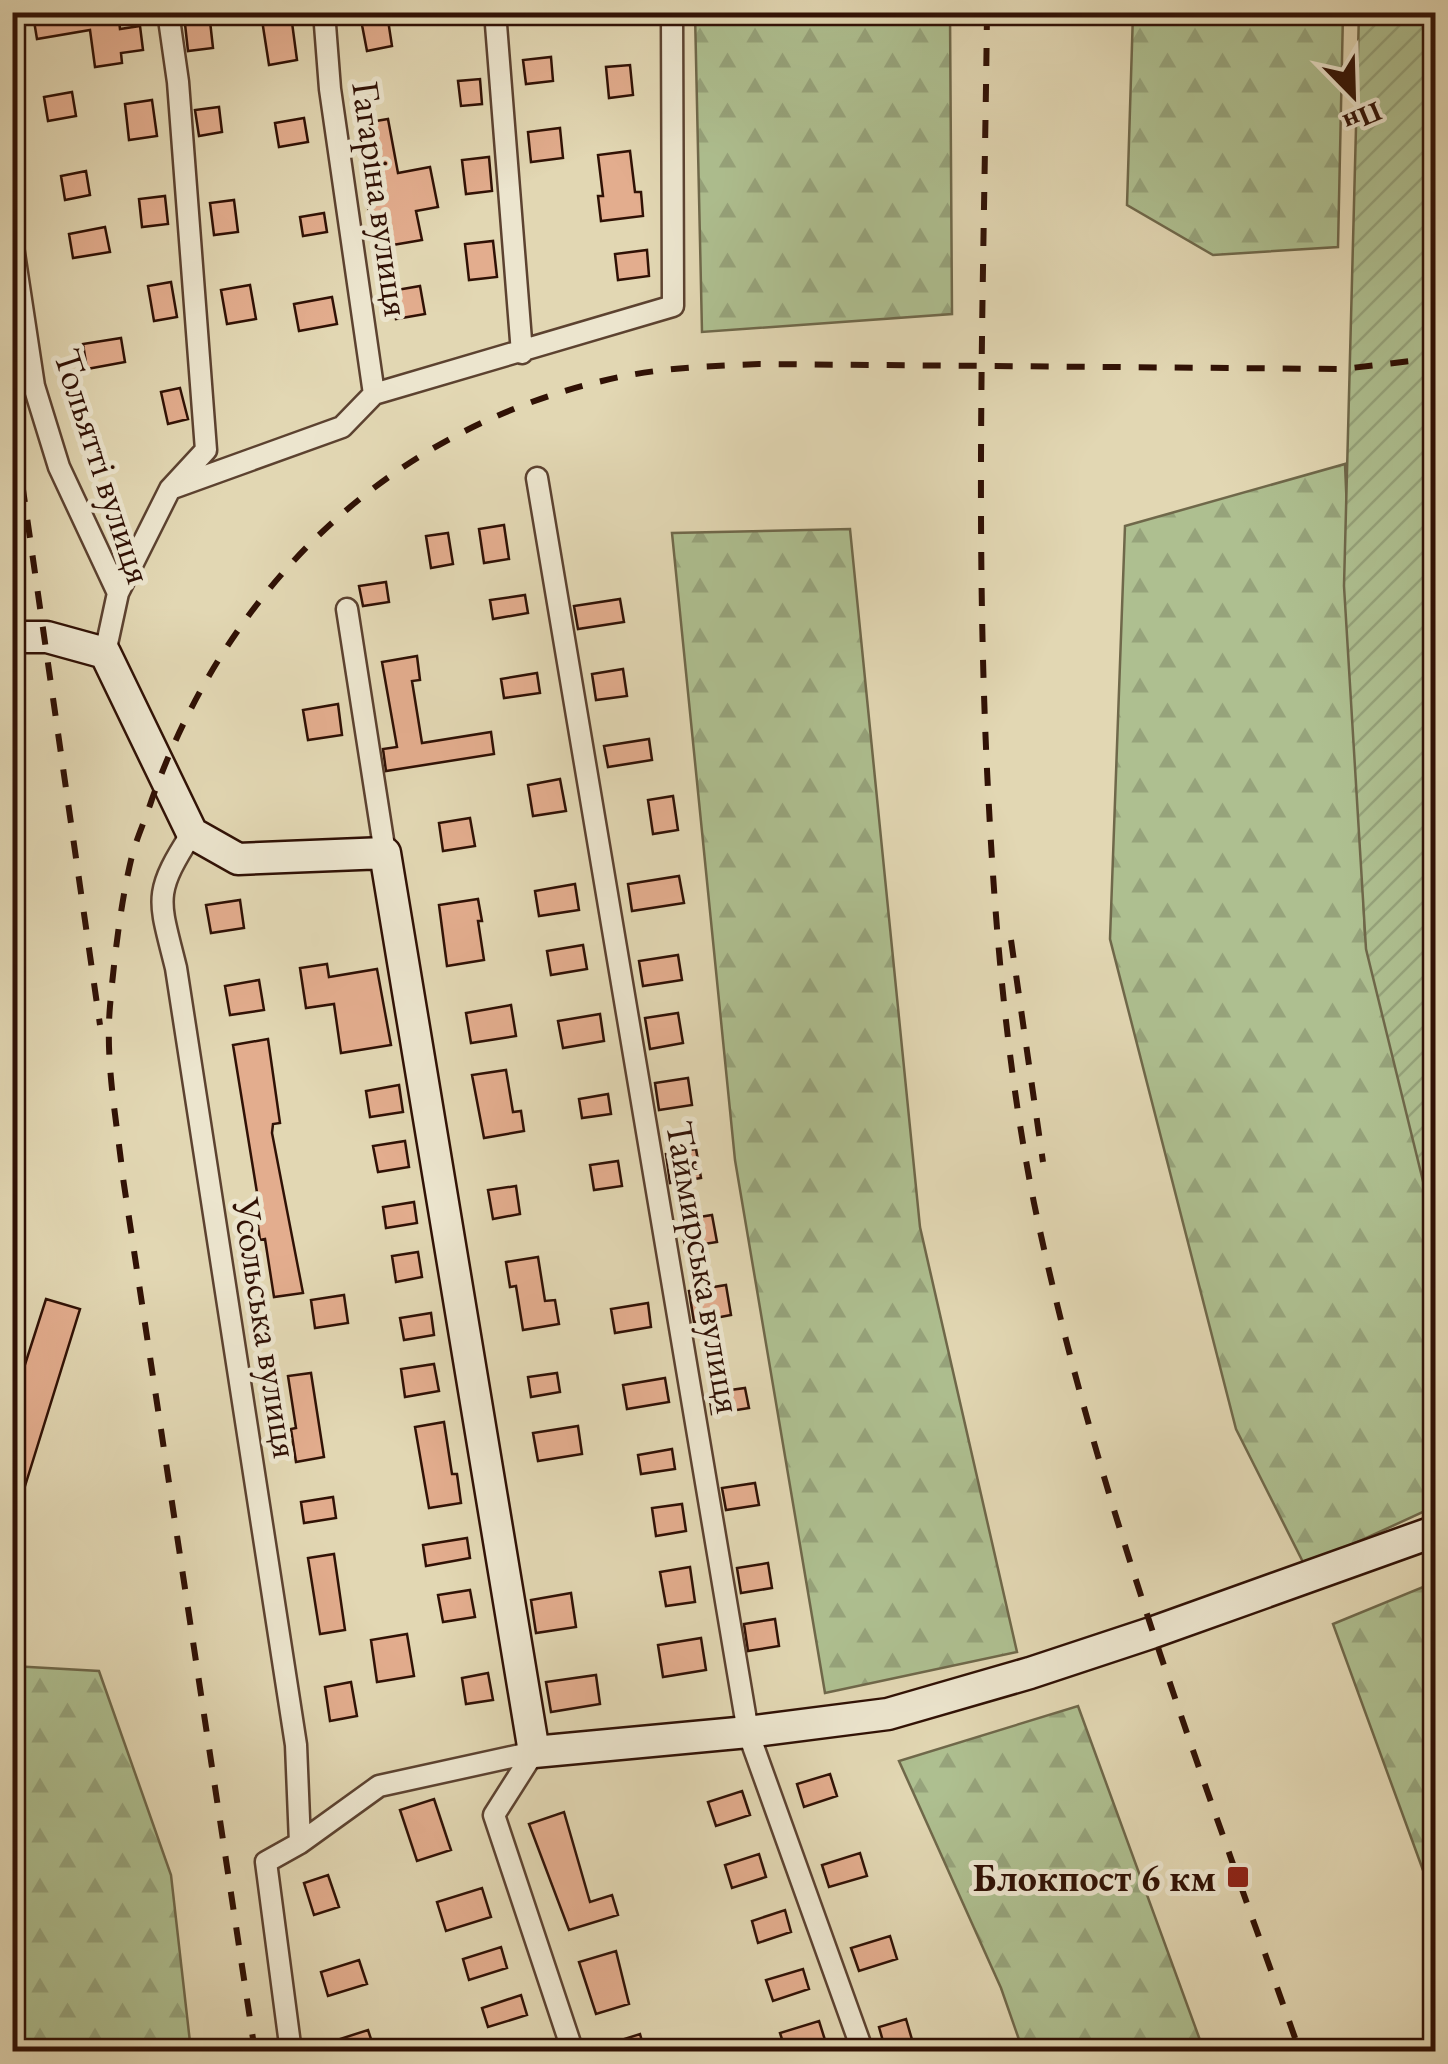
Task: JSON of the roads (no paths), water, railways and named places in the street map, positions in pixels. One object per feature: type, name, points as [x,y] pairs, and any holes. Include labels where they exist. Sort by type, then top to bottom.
[{"type":"main road","points":[[12,637],[47,636],[106,653],[192,833],[238,859],[385,852],[534,1752],[888,1714],[1151,1633],[1436,1531]]},
{"type":"street","points":[[118,593],[170,489],[206,450],[178,82],[168,12]]},
{"type":"street","name":"Гагаріна вулиця","points":[[324,12],[330,89],[374,394]]},
{"type":"street","points":[[495,12],[522,353]]},
{"type":"street","points":[[170,489],[342,426],[374,394],[672,306],[672,12]]},
{"type":"street","name":"Тольятті вулиця","points":[[12,240],[34,386],[60,467],[118,593],[106,653]]},
{"type":"street","name":"Таймирська вулиця","points":[[537,478],[748,1732],[863,2052]]},
{"type":"street","points":[[347,609],[385,852]]},
{"type":"street","name":"Усольська вулиця","points":[[192,833],[169,868],[160,900],[176,968],[296,1745],[300,1843]]},
{"type":"street","points":[[291,2052],[266,1862],[300,1843],[379,1786],[534,1752]]},
{"type":"street","points":[[534,1752],[494,1816],[572,2052]]},
{"type":"railway","points":[[987,12],[981,410],[984,709],[995,907],[1017,1105],[1034,1203],[1087,1419],[1188,1737],[1300,2052]]},
{"type":"railway","points":[[255,2052],[123,1178],[109,1049],[116,950],[132,856],[184,723],[223,653],[269,589],[323,532],[383,481],[450,439],[523,405],[602,381],[661,370],[759,364],[1343,369],[1436,358]]},
{"type":"railway","points":[[12,413],[100,1025]]},
{"type":"railway","points":[[1011,940],[1043,1162]]},
{"type":"place","name":"Блокпост 6 км","points":[[1238,1877]]}]
